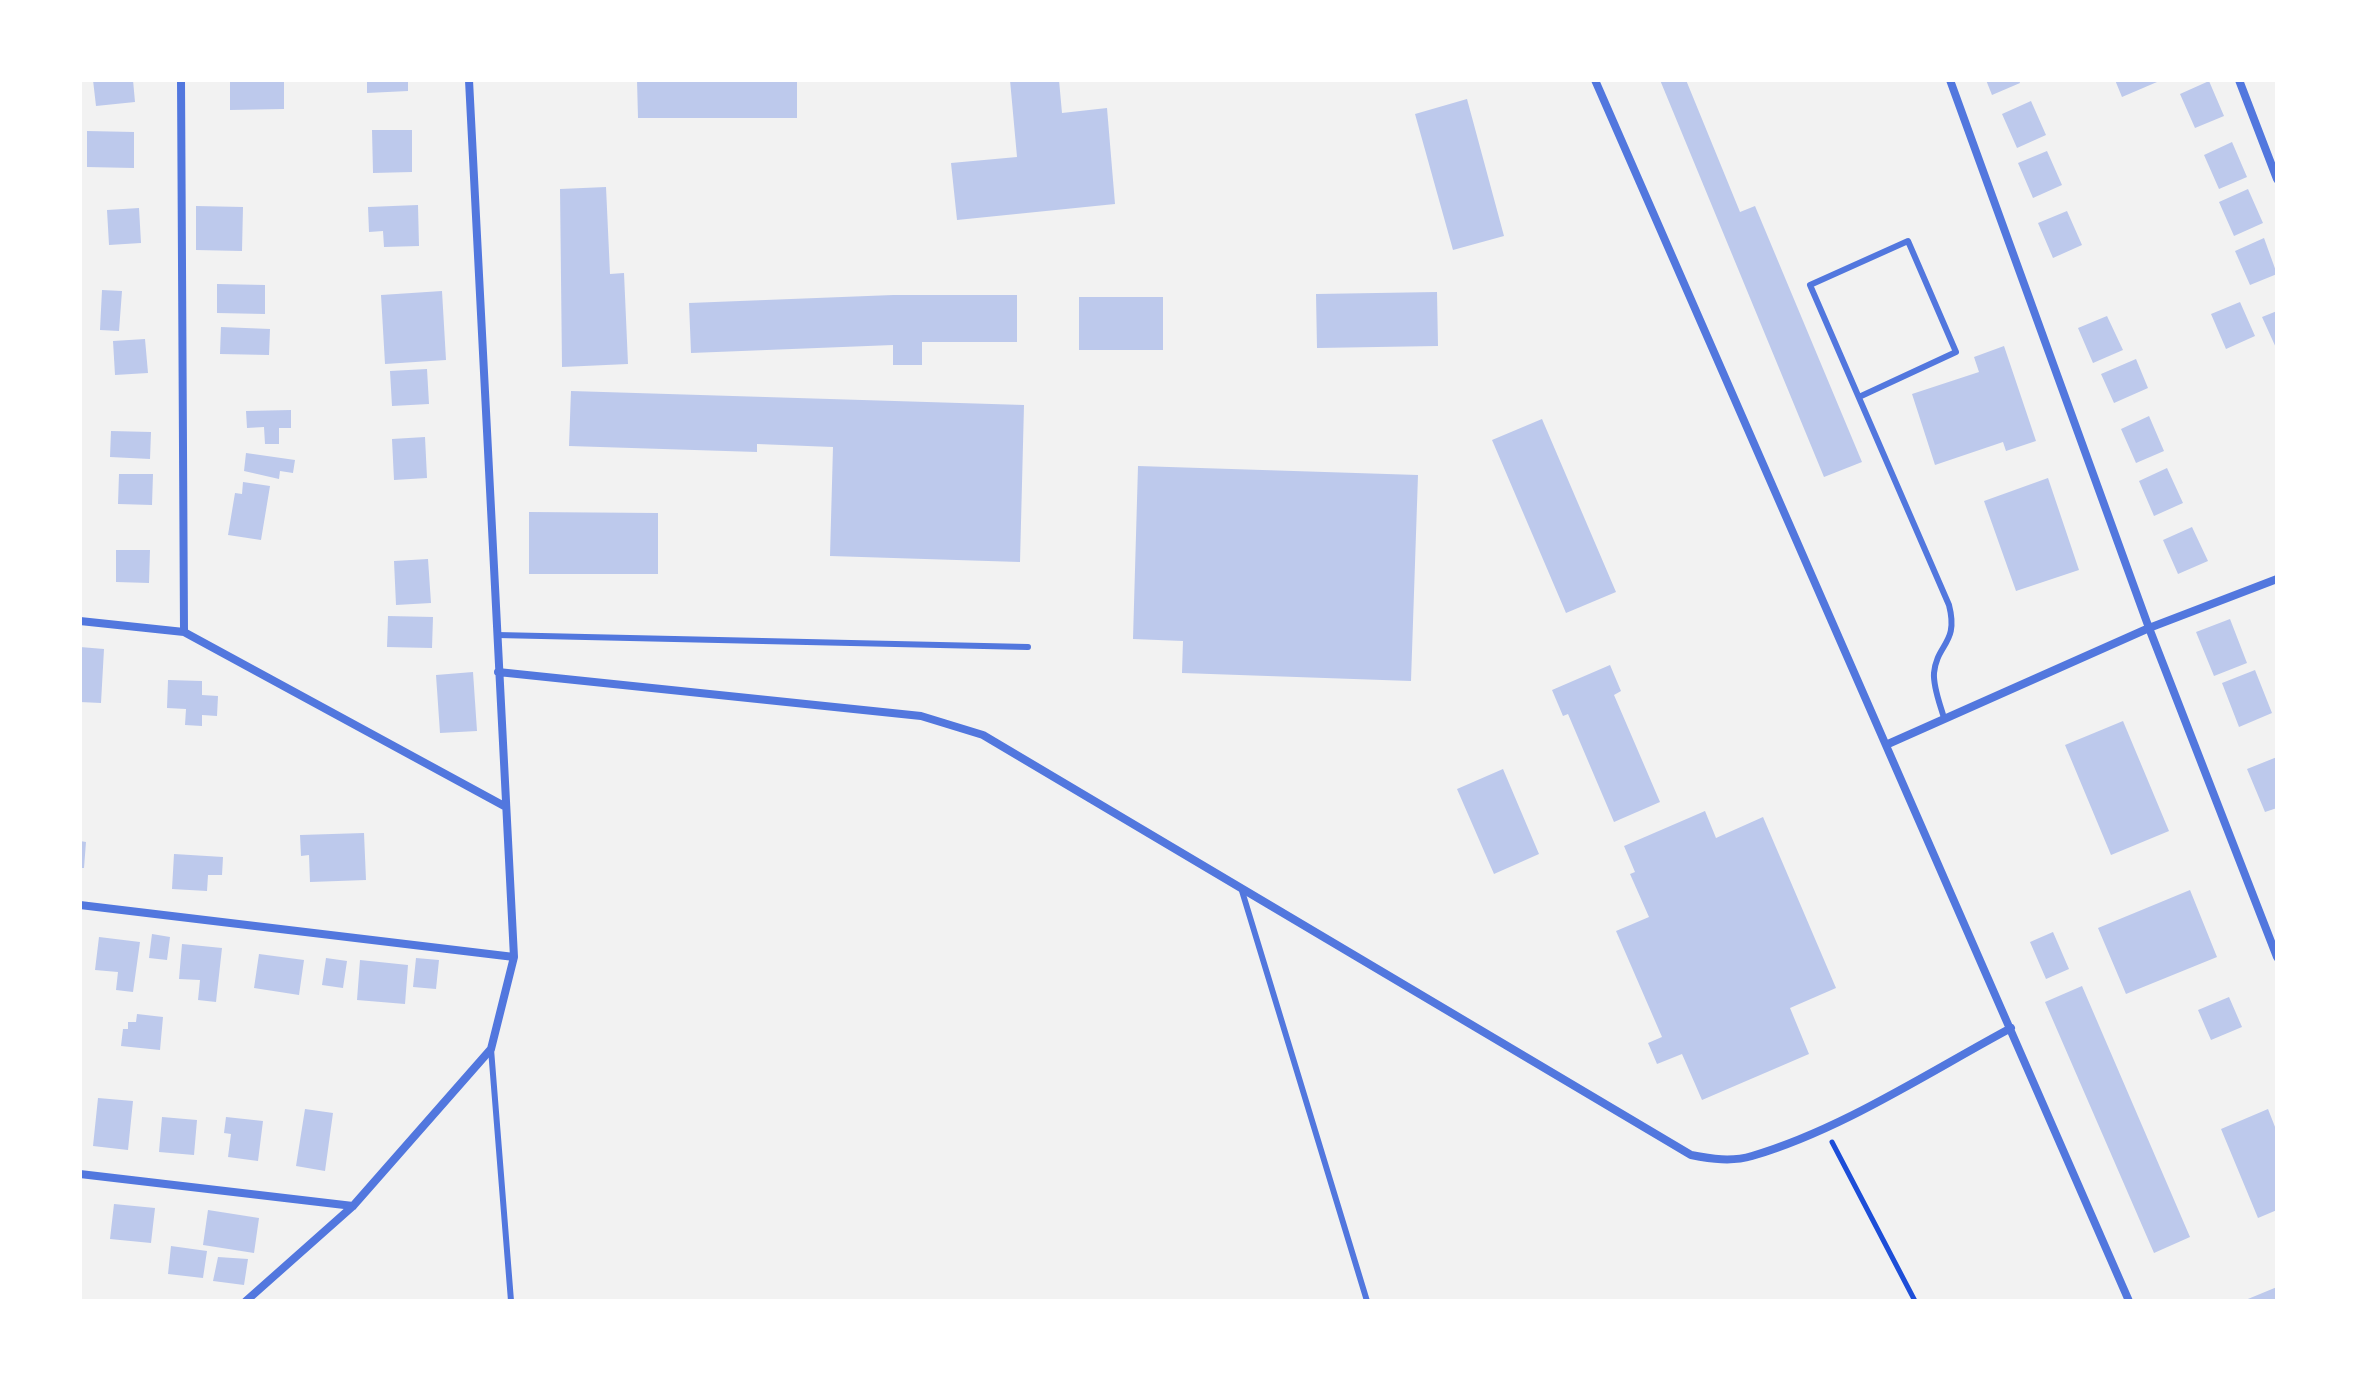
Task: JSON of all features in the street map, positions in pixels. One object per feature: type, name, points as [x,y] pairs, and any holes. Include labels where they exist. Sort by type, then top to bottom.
[{"type":"street","points":[[181,80],[184,632]]},
{"type":"street","points":[[246,1301],[353,1206],[491,1049],[514,957],[469,80]]},
{"type":"street","points":[[1595,80],[2129,1301]]},
{"type":"street","points":[[1950,80],[2149,628],[2277,957]]},
{"type":"street","points":[[2239,80],[2277,179]]},
{"type":"street","points":[[1888,744],[2149,628],[2277,579]]},
{"type":"street","points":[[80,621],[184,632],[506,807]]},
{"type":"street","points":[[498,672],[921,716],[983,735],[1691,1155],[1715,1160],[1750,1157],[1824,1127],[2011,1028]]},
{"type":"street","points":[[80,905],[514,957]]},
{"type":"street","points":[[80,1174],[353,1206]]},
{"type":"street","points":[[259,1291],[261,1301]]},
{"type":"lane","points":[[1859,397],[1956,352],[1908,241],[1810,285],[1953,622],[1950,640],[1934,670],[1944,718]]},
{"type":"lane","points":[[497,635],[1028,647]]},
{"type":"lane","points":[[1242,891],[1367,1301]]},
{"type":"lane","points":[[491,1049],[511,1301]]},
{"type":"path","points":[[1824,1127],[1915,1301]]},
{"type":"building","points":[[93,80],[133,80],[135,102],[96,106]]},
{"type":"building","points":[[230,80],[284,80],[284,109],[230,110]]},
{"type":"building","points":[[367,80],[408,80],[408,91],[367,93]]},
{"type":"building","points":[[637,80],[797,80],[797,118],[638,118]]},
{"type":"building","points":[[1010,80],[1059,80],[1062,113],[1107,108],[1115,204],[957,220],[951,163],[1017,157]]},
{"type":"building","points":[[1660,80],[1686,80],[1740,212],[1755,206],[1862,462],[1824,477]]},
{"type":"building","points":[[1986,80],[2019,80],[2020,83],[1992,95]]},
{"type":"building","points":[[2115,80],[2156,80],[2157,82],[2122,97]]},
{"type":"building","points":[[2209,81],[2224,116],[2195,128],[2180,94]]},
{"type":"building","points":[[1467,99],[1504,236],[1453,250],[1415,114]]},
{"type":"building","points":[[2031,101],[2046,135],[2017,148],[2002,114]]},
{"type":"building","points":[[372,130],[412,130],[412,172],[373,173]]},
{"type":"building","points":[[87,131],[134,132],[134,168],[87,167]]},
{"type":"building","points":[[2232,142],[2247,177],[2219,189],[2204,155]]},
{"type":"building","points":[[2047,151],[2062,185],[2033,198],[2018,163]]},
{"type":"building","points":[[606,187],[610,274],[624,273],[628,364],[562,367],[560,189]]},
{"type":"building","points":[[2248,189],[2263,223],[2234,236],[2219,202]]},
{"type":"building","points":[[418,205],[419,246],[384,247],[383,231],[369,232],[368,207]]},
{"type":"building","points":[[196,206],[243,207],[242,251],[196,250]]},
{"type":"building","points":[[139,208],[141,243],[109,245],[107,210]]},
{"type":"building","points":[[2067,211],[2082,245],[2053,258],[2038,223]]},
{"type":"building","points":[[2264,238],[2277,274],[2250,285],[2235,251]]},
{"type":"building","points":[[217,284],[265,285],[265,314],[217,313]]},
{"type":"building","points":[[102,290],[122,291],[119,331],[100,330]]},
{"type":"building","points":[[442,291],[446,360],[385,364],[381,295]]},
{"type":"building","points":[[1437,292],[1438,346],[1317,348],[1316,294]]},
{"type":"building","points":[[893,295],[1017,295],[1017,342],[922,342],[922,365],[893,365],[893,345],[691,353],[689,303]]},
{"type":"building","points":[[1079,297],[1163,297],[1163,350],[1079,350]]},
{"type":"building","points":[[2240,302],[2255,336],[2226,349],[2211,314]]},
{"type":"building","points":[[2277,311],[2277,350],[2262,317]]},
{"type":"building","points":[[2107,316],[2123,350],[2093,363],[2078,328]]},
{"type":"building","points":[[221,327],[270,329],[269,355],[220,354]]},
{"type":"building","points":[[145,339],[148,373],[115,375],[113,341]]},
{"type":"building","points":[[2004,346],[2036,441],[2006,451],[2003,442],[1935,465],[1912,394],[1979,372],[1974,357]]},
{"type":"building","points":[[2136,359],[2148,388],[2114,403],[2101,374]]},
{"type":"building","points":[[427,369],[429,404],[392,406],[390,371]]},
{"type":"building","points":[[571,391],[1024,405],[1020,562],[830,556],[833,447],[757,444],[757,452],[569,446]]},
{"type":"building","points":[[291,410],[291,428],[279,428],[279,444],[265,444],[264,427],[247,428],[246,411]]},
{"type":"building","points":[[2149,416],[2164,451],[2136,463],[2121,429]]},
{"type":"building","points":[[1542,419],[1616,592],[1566,613],[1492,440]]},
{"type":"building","points":[[111,431],[151,432],[150,459],[110,457]]},
{"type":"building","points":[[425,437],[427,478],[394,480],[392,439]]},
{"type":"building","points":[[246,453],[295,460],[293,473],[280,471],[279,479],[244,471]]},
{"type":"building","points":[[1138,466],[1418,475],[1411,681],[1182,673],[1183,641],[1133,639]]},
{"type":"building","points":[[2167,468],[2183,503],[2154,516],[2139,481]]},
{"type":"building","points":[[119,474],[153,474],[152,505],[118,504]]},
{"type":"building","points":[[2048,478],[2079,570],[2016,591],[1984,501]]},
{"type":"building","points":[[243,482],[270,486],[261,540],[228,535],[235,493],[242,494]]},
{"type":"building","points":[[529,512],[658,513],[658,574],[529,574]]},
{"type":"building","points":[[2192,527],[2208,561],[2178,574],[2163,540]]},
{"type":"building","points":[[116,550],[150,550],[149,583],[116,582]]},
{"type":"building","points":[[428,559],[431,603],[396,605],[394,561]]},
{"type":"building","points":[[388,616],[433,617],[432,648],[387,647]]},
{"type":"building","points":[[2230,619],[2247,663],[2214,676],[2196,632]]},
{"type":"building","points":[[80,647],[104,649],[101,703],[80,702]]},
{"type":"building","points":[[1610,665],[1621,691],[1614,695],[1660,802],[1614,822],[1568,714],[1563,716],[1552,690]]},
{"type":"building","points":[[2255,670],[2272,713],[2239,727],[2222,683]]},
{"type":"building","points":[[473,672],[477,731],[440,733],[436,675]]},
{"type":"building","points":[[168,680],[202,681],[202,695],[218,696],[217,716],[202,715],[202,726],[185,725],[186,709],[167,708]]},
{"type":"building","points":[[2123,721],[2169,831],[2111,855],[2065,745]]},
{"type":"building","points":[[2277,757],[2277,808],[2265,812],[2247,769]]},
{"type":"building","points":[[1503,769],[1539,854],[1494,874],[1457,789]]},
{"type":"building","points":[[1705,811],[1716,838],[1763,817],[1836,988],[1790,1008],[1809,1054],[1702,1100],[1682,1054],[1657,1064],[1648,1043],[1662,1037],[1616,931],[1649,917],[1630,874],[1635,872],[1624,846]]},
{"type":"building","points":[[364,833],[366,880],[310,882],[309,855],[301,856],[300,835]]},
{"type":"building","points":[[80,841],[86,842],[84,868],[80,868]]},
{"type":"building","points":[[174,854],[223,857],[222,875],[208,875],[207,891],[172,889]]},
{"type":"building","points":[[2190,890],[2217,957],[2126,994],[2098,928]]},
{"type":"building","points":[[2053,932],[2069,969],[2046,979],[2030,942]]},
{"type":"building","points":[[152,934],[170,937],[167,960],[149,958]]},
{"type":"building","points":[[99,937],[140,942],[133,992],[116,990],[118,972],[95,970]]},
{"type":"building","points":[[182,944],[222,948],[216,1002],[198,1000],[200,980],[179,979]]},
{"type":"building","points":[[259,954],[304,960],[299,995],[254,988]]},
{"type":"building","points":[[326,958],[347,961],[343,988],[322,985]]},
{"type":"building","points":[[416,958],[439,960],[436,989],[413,987]]},
{"type":"building","points":[[360,960],[408,965],[405,1004],[357,1000]]},
{"type":"building","points":[[2082,986],[2190,1237],[2154,1253],[2045,1002]]},
{"type":"building","points":[[2229,997],[2242,1027],[2211,1040],[2198,1010]]},
{"type":"building","points":[[137,1014],[163,1017],[160,1050],[121,1046],[123,1029],[128,1029],[128,1022],[136,1022]]},
{"type":"building","points":[[98,1098],[133,1101],[128,1150],[93,1146]]},
{"type":"building","points":[[305,1109],[333,1113],[325,1171],[296,1166]]},
{"type":"building","points":[[2268,1109],[2277,1132],[2277,1210],[2258,1218],[2221,1129]]},
{"type":"building","points":[[162,1117],[197,1120],[194,1155],[159,1152]]},
{"type":"building","points":[[226,1117],[263,1121],[258,1161],[228,1157],[231,1134],[224,1133]]},
{"type":"building","points":[[114,1204],[155,1208],[151,1243],[110,1239]]},
{"type":"building","points":[[208,1210],[259,1218],[254,1253],[203,1245]]},
{"type":"building","points":[[171,1246],[207,1251],[203,1278],[168,1274]]},
{"type":"building","points":[[218,1257],[248,1259],[244,1285],[213,1281]]},
{"type":"building","points":[[2277,1287],[2277,1301],[2243,1301]]}]
